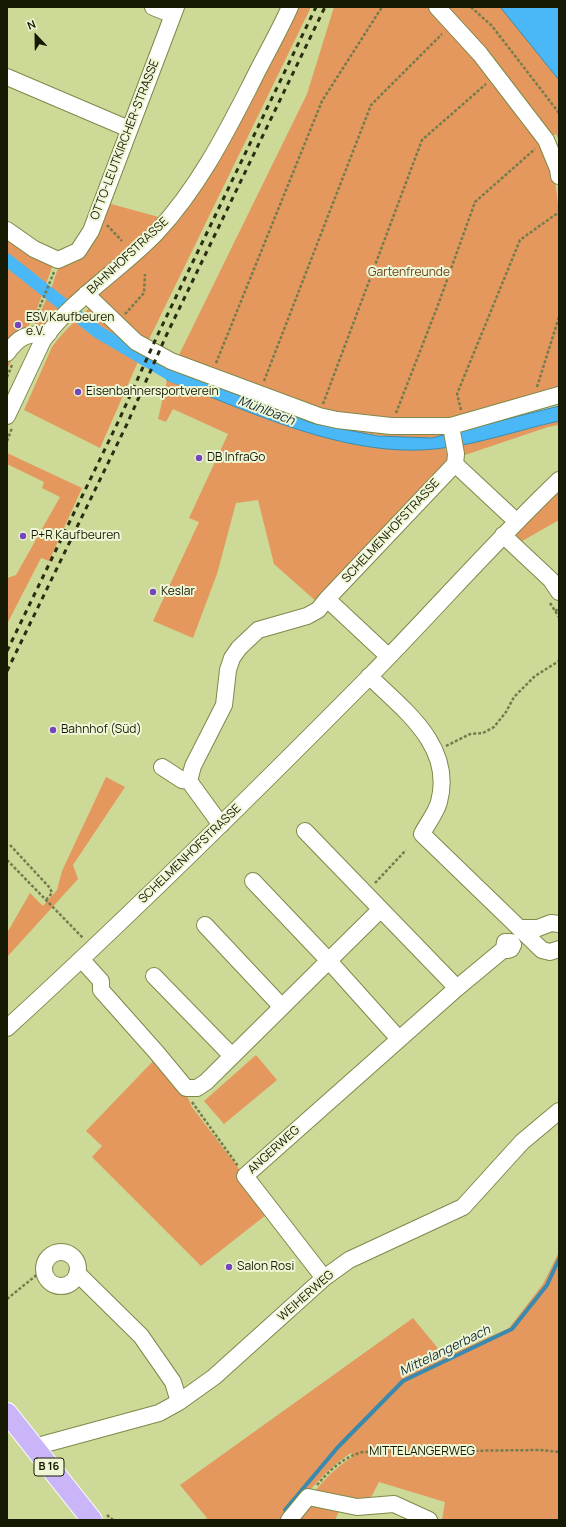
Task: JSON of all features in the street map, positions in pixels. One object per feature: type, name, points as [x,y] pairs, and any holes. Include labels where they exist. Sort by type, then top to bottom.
[{"type":"main road","name":"B 16","points":[[7,1413],[92,1520]]},
{"type":"street","points":[[153,7],[174,11]]},
{"type":"street","name":"BAHNHOFSTRASSE","points":[[7,416],[36,354],[49,333],[86,294],[157,232],[188,195],[233,121],[290,7]]},
{"type":"street","points":[[437,7],[453,23],[496,74],[546,140],[558,169],[559,176]]},
{"type":"street","name":"OTTO-LEUTKIRCHER-STRASSE","points":[[7,230],[34,249],[58,260],[78,251],[91,232],[174,11]]},
{"type":"street","points":[[7,77],[129,129]]},
{"type":"street","points":[[86,294],[136,342],[171,361],[319,416],[337,420],[391,426],[456,427],[559,395]]},
{"type":"street","points":[[7,354],[15,343],[26,335],[49,333]]},
{"type":"street","points":[[456,427],[455,459],[516,521]]},
{"type":"street","name":"SCHELMENHOFSTRASSE","points":[[189,781],[193,766],[224,705],[228,670],[232,658],[239,648],[258,630],[307,616],[318,610],[455,459]]},
{"type":"street","name":"SCHELMENHOFSTRASSE","points":[[7,1028],[82,960],[221,825],[369,676],[516,521],[559,480]]},
{"type":"street","points":[[503,535],[551,580],[559,592]]},
{"type":"street","points":[[327,599],[388,656]]},
{"type":"street","points":[[369,676],[427,734],[435,751],[442,776],[439,803],[422,834],[542,950],[550,952],[559,949]]},
{"type":"street","points":[[162,767],[182,780],[189,781],[221,825]]},
{"type":"street","points":[[305,831],[457,988]]},
{"type":"street","points":[[254,881],[399,1039]]},
{"type":"street","points":[[82,960],[101,981],[101,990],[186,1088],[197,1088],[232,1056],[380,910]]},
{"type":"street","points":[[520,928],[538,928],[552,923],[559,924]]},
{"type":"street","points":[[205,925],[282,1007]]},
{"type":"street","name":"ANGERWEG","points":[[324,1278],[245,1176],[504,948]]},
{"type":"street","points":[[154,976],[232,1056]]},
{"type":"street","name":"WEIHERWEG","points":[[34,1447],[159,1413],[179,1402],[214,1377],[324,1278],[350,1260],[463,1207],[522,1142],[559,1111]]},
{"type":"street","points":[[62,1252],[73,1257],[76,1262],[77,1273],[71,1282],[61,1286],[51,1283],[47,1279],[44,1269],[47,1258],[62,1252]]},
{"type":"street","points":[[77,1273],[141,1336],[173,1382],[179,1402]]},
{"type":"street","points":[[289,1520],[308,1497],[356,1507],[394,1504],[428,1520]]},
{"type":"path","points":[[211,375],[322,101],[382,7]]},
{"type":"path","points":[[471,7],[492,26],[559,113]]},
{"type":"path","points":[[260,393],[371,105],[453,23]]},
{"type":"path","points":[[319,416],[422,140],[496,74]]},
{"type":"path","points":[[391,426],[438,305],[475,202],[546,140]]},
{"type":"path","points":[[456,427],[457,394],[520,240],[559,212]]},
{"type":"path","points":[[98,214],[122,241]]},
{"type":"path","points":[[116,324],[144,293],[145,274]]},
{"type":"path","points":[[42,302],[52,278]]},
{"type":"path","points":[[533,402],[559,316]]},
{"type":"path","points":[[555,611],[559,609]]},
{"type":"path","points":[[435,751],[470,734],[483,734],[494,727],[506,712],[514,697],[535,676],[559,661]]},
{"type":"path","points":[[10,846],[50,888],[52,893],[46,900]]},
{"type":"path","points":[[365,894],[406,850]]},
{"type":"path","points":[[7,860],[93,948]]},
{"type":"path","points":[[186,1088],[193,1106],[245,1176]]},
{"type":"path","points":[[7,1299],[44,1269]]},
{"type":"path","name":"MITTELANGERWEG","points":[[308,1497],[337,1464],[352,1455],[362,1452],[542,1450],[559,1452]]},
{"type":"green space","points":[[294,7],[311,7],[137,364],[100,448],[24,410],[52,347],[57,340],[74,322],[98,301],[94,295],[161,235]]},
{"type":"green space","name":"Gartenfreunde","points":[[334,7],[431,7],[542,141],[554,170],[559,213],[559,392],[444,424],[339,418],[177,359],[307,94]]},
{"type":"green space","points":[[443,7],[501,7],[559,80],[559,141],[556,134],[550,137]]},
{"type":"green space","points":[[104,202],[162,218],[69,300],[41,331],[31,332],[51,289],[60,262]]},
{"type":"green space","points":[[7,234],[54,262],[34,317],[9,357],[13,356],[7,370]]},
{"type":"green space","points":[[172,370],[318,419],[441,430],[443,436],[427,438],[401,437],[341,429],[284,412]]},
{"type":"green space","points":[[167,380],[268,419],[338,441],[373,448],[409,450],[445,448],[450,462],[318,603],[274,564],[258,500],[236,503],[217,574],[193,638],[153,621],[199,522],[189,518],[228,434],[173,409],[166,422],[158,419]]},
{"type":"green space","points":[[559,421],[559,425],[548,427],[462,456],[460,446]]},
{"type":"green space","points":[[7,453],[82,488],[49,561],[41,558],[7,624],[7,578],[16,575],[60,497],[42,488],[44,482],[7,464]]},
{"type":"green space","points":[[559,485],[559,520],[517,544],[508,535]]},
{"type":"green space","points":[[106,777],[125,787],[73,865],[78,879],[7,957],[7,933],[30,893],[43,906],[57,890],[62,871]]},
{"type":"green space","points":[[256,1055],[277,1080],[224,1124],[204,1101]]},
{"type":"green space","points":[[157,1057],[184,1089],[192,1107],[271,1211],[201,1266],[92,1157],[102,1146],[86,1131]]},
{"type":"green space","points":[[559,1252],[559,1520],[442,1520],[445,1502],[379,1482],[369,1501],[344,1500],[335,1520],[293,1520],[313,1493],[328,1477],[344,1462],[354,1456],[351,1453],[324,1475],[308,1492],[286,1520],[205,1520],[207,1518],[180,1485],[413,1318],[445,1357],[509,1328],[543,1284]]},
{"type":"water","points":[[559,7],[559,80],[501,8]]},
{"type":"water","points":[[172,370],[312,423],[378,436],[432,438],[559,406],[559,421],[482,441],[451,447],[401,450],[366,446],[298,430],[167,380]]},
{"type":"waterway","name":"Mühlbach","points":[[7,260],[98,332],[173,376],[185,380]]},
{"type":"waterway","name":"Mittelangerbach","points":[[285,1510],[338,1447],[403,1381],[512,1329],[547,1285],[559,1259]]},
{"type":"railway","points":[[7,651],[316,7]]},
{"type":"railway","points":[[7,671],[127,424],[166,336],[325,7]]},
{"type":"place","name":"ESV Kaufbeuren e.V.","points":[[18,325]]},
{"type":"place","name":"Eisenbahnersportverein","points":[[78,392]]},
{"type":"place","name":"DB InfraGo","points":[[199,458]]},
{"type":"place","name":"P+R Kaufbeuren","points":[[23,536]]},
{"type":"place","name":"Keslar","points":[[153,592]]},
{"type":"place","name":"Bahnhof (Süd)","points":[[53,730]]},
{"type":"place","name":"Salon Rosi","points":[[229,1267]]}]
